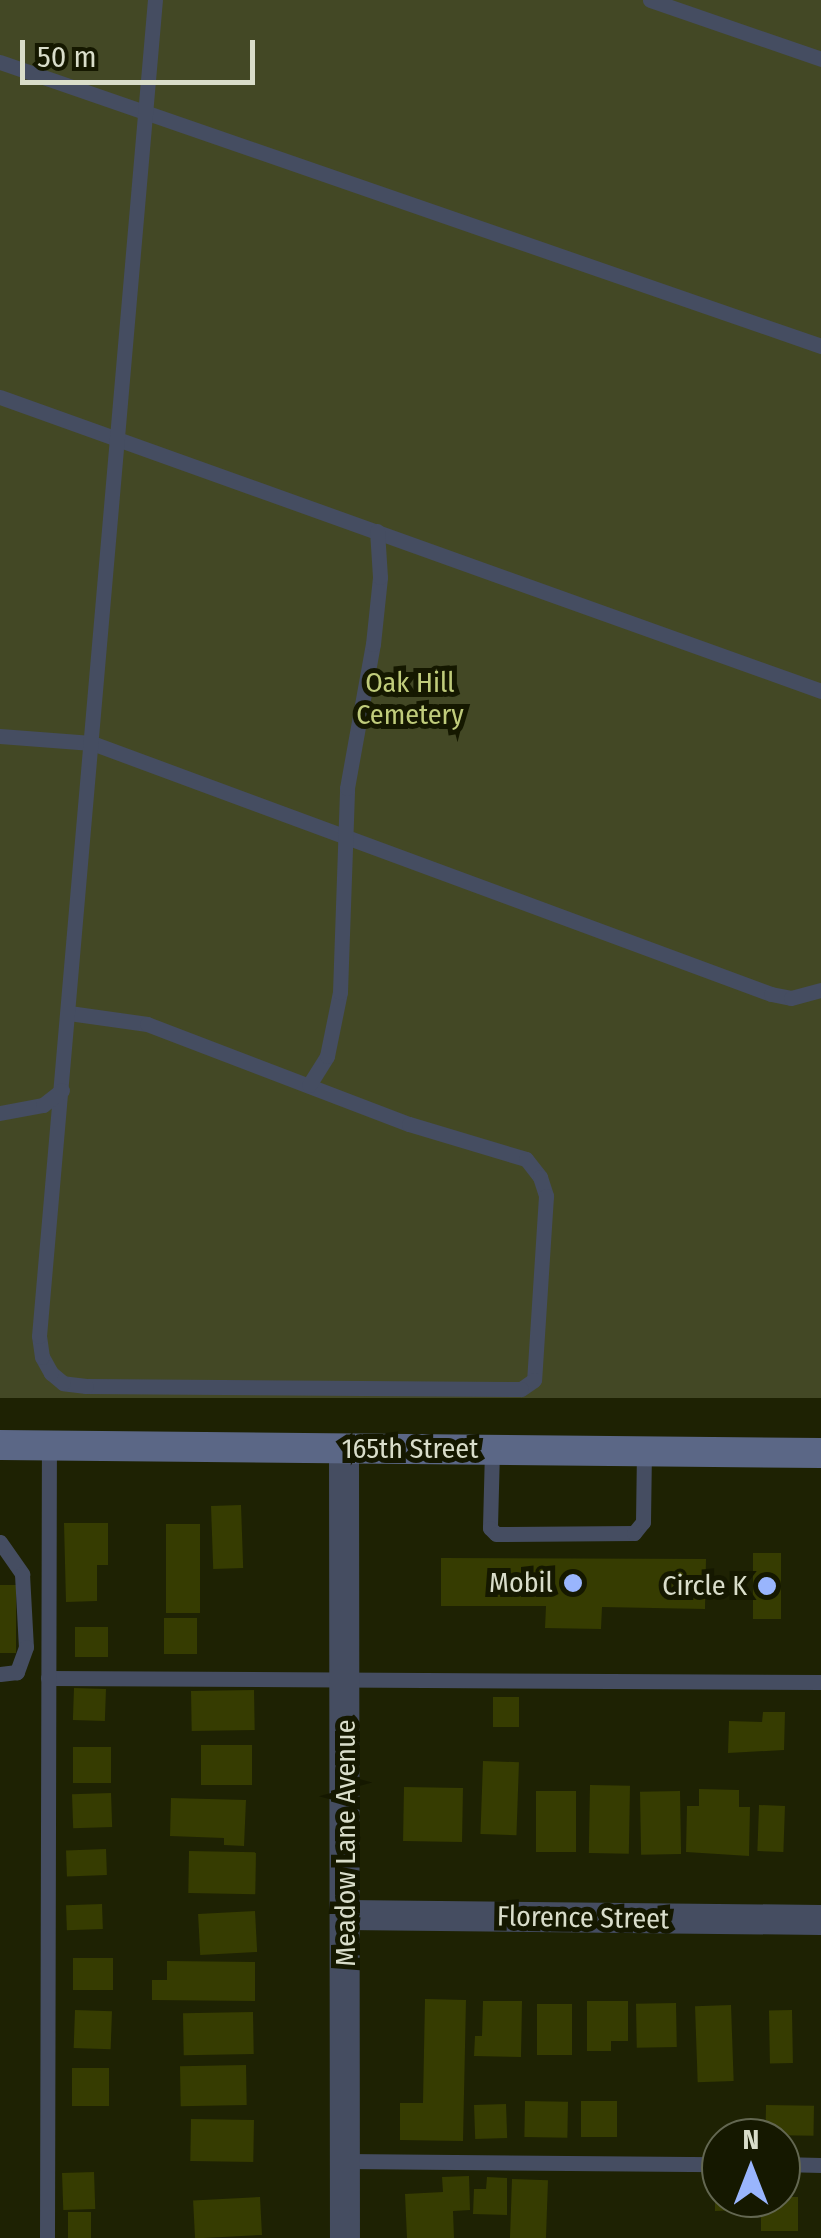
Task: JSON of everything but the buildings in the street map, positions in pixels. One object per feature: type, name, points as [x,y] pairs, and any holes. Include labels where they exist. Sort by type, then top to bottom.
[{"type":"main road","name":"165th Street","points":[[0,1445],[821,1453]]},
{"type":"street","name":"Meadow Lane Avenue","points":[[344,1448],[344,2238]]},
{"type":"street","name":"Florence Street","points":[[346,1915],[821,1920]]},
{"type":"lane","points":[[69,1013],[147,1024],[409,1124],[507,1151],[526,1160],[540,1177],[546,1196],[534,1380],[522,1389],[63,1383],[51,1374],[39,1336],[155,0]]},
{"type":"lane","points":[[650,0],[821,59]]},
{"type":"lane","points":[[0,62],[821,346]]},
{"type":"lane","points":[[0,397],[821,690]]},
{"type":"lane","points":[[308,1085],[327,1056],[334,1030],[347,788],[373,644],[380,577],[377,531]]},
{"type":"lane","points":[[0,736],[92,743],[771,994],[792,998],[821,990]]},
{"type":"lane","points":[[0,1113],[43,1105],[62,1090]]},
{"type":"lane","points":[[48,2238],[49,1446]]},
{"type":"lane","points":[[492,1450],[490,1528],[496,1534],[634,1533],[643,1522],[644,1451]]},
{"type":"lane","points":[[0,1542],[22,1574],[26,1647],[17,1672],[0,1674]]},
{"type":"lane","points":[[48,1678],[821,1682]]},
{"type":"lane","points":[[346,2161],[701,2164]]},
{"type":"green space","name":"Oak Hill Cemetery","points":[[0,0],[821,0],[821,1398],[0,1398]]},
{"type":"place","name":"Mobil","points":[[573,1583]]},
{"type":"place","name":"Circle K","points":[[767,1586]]}]
